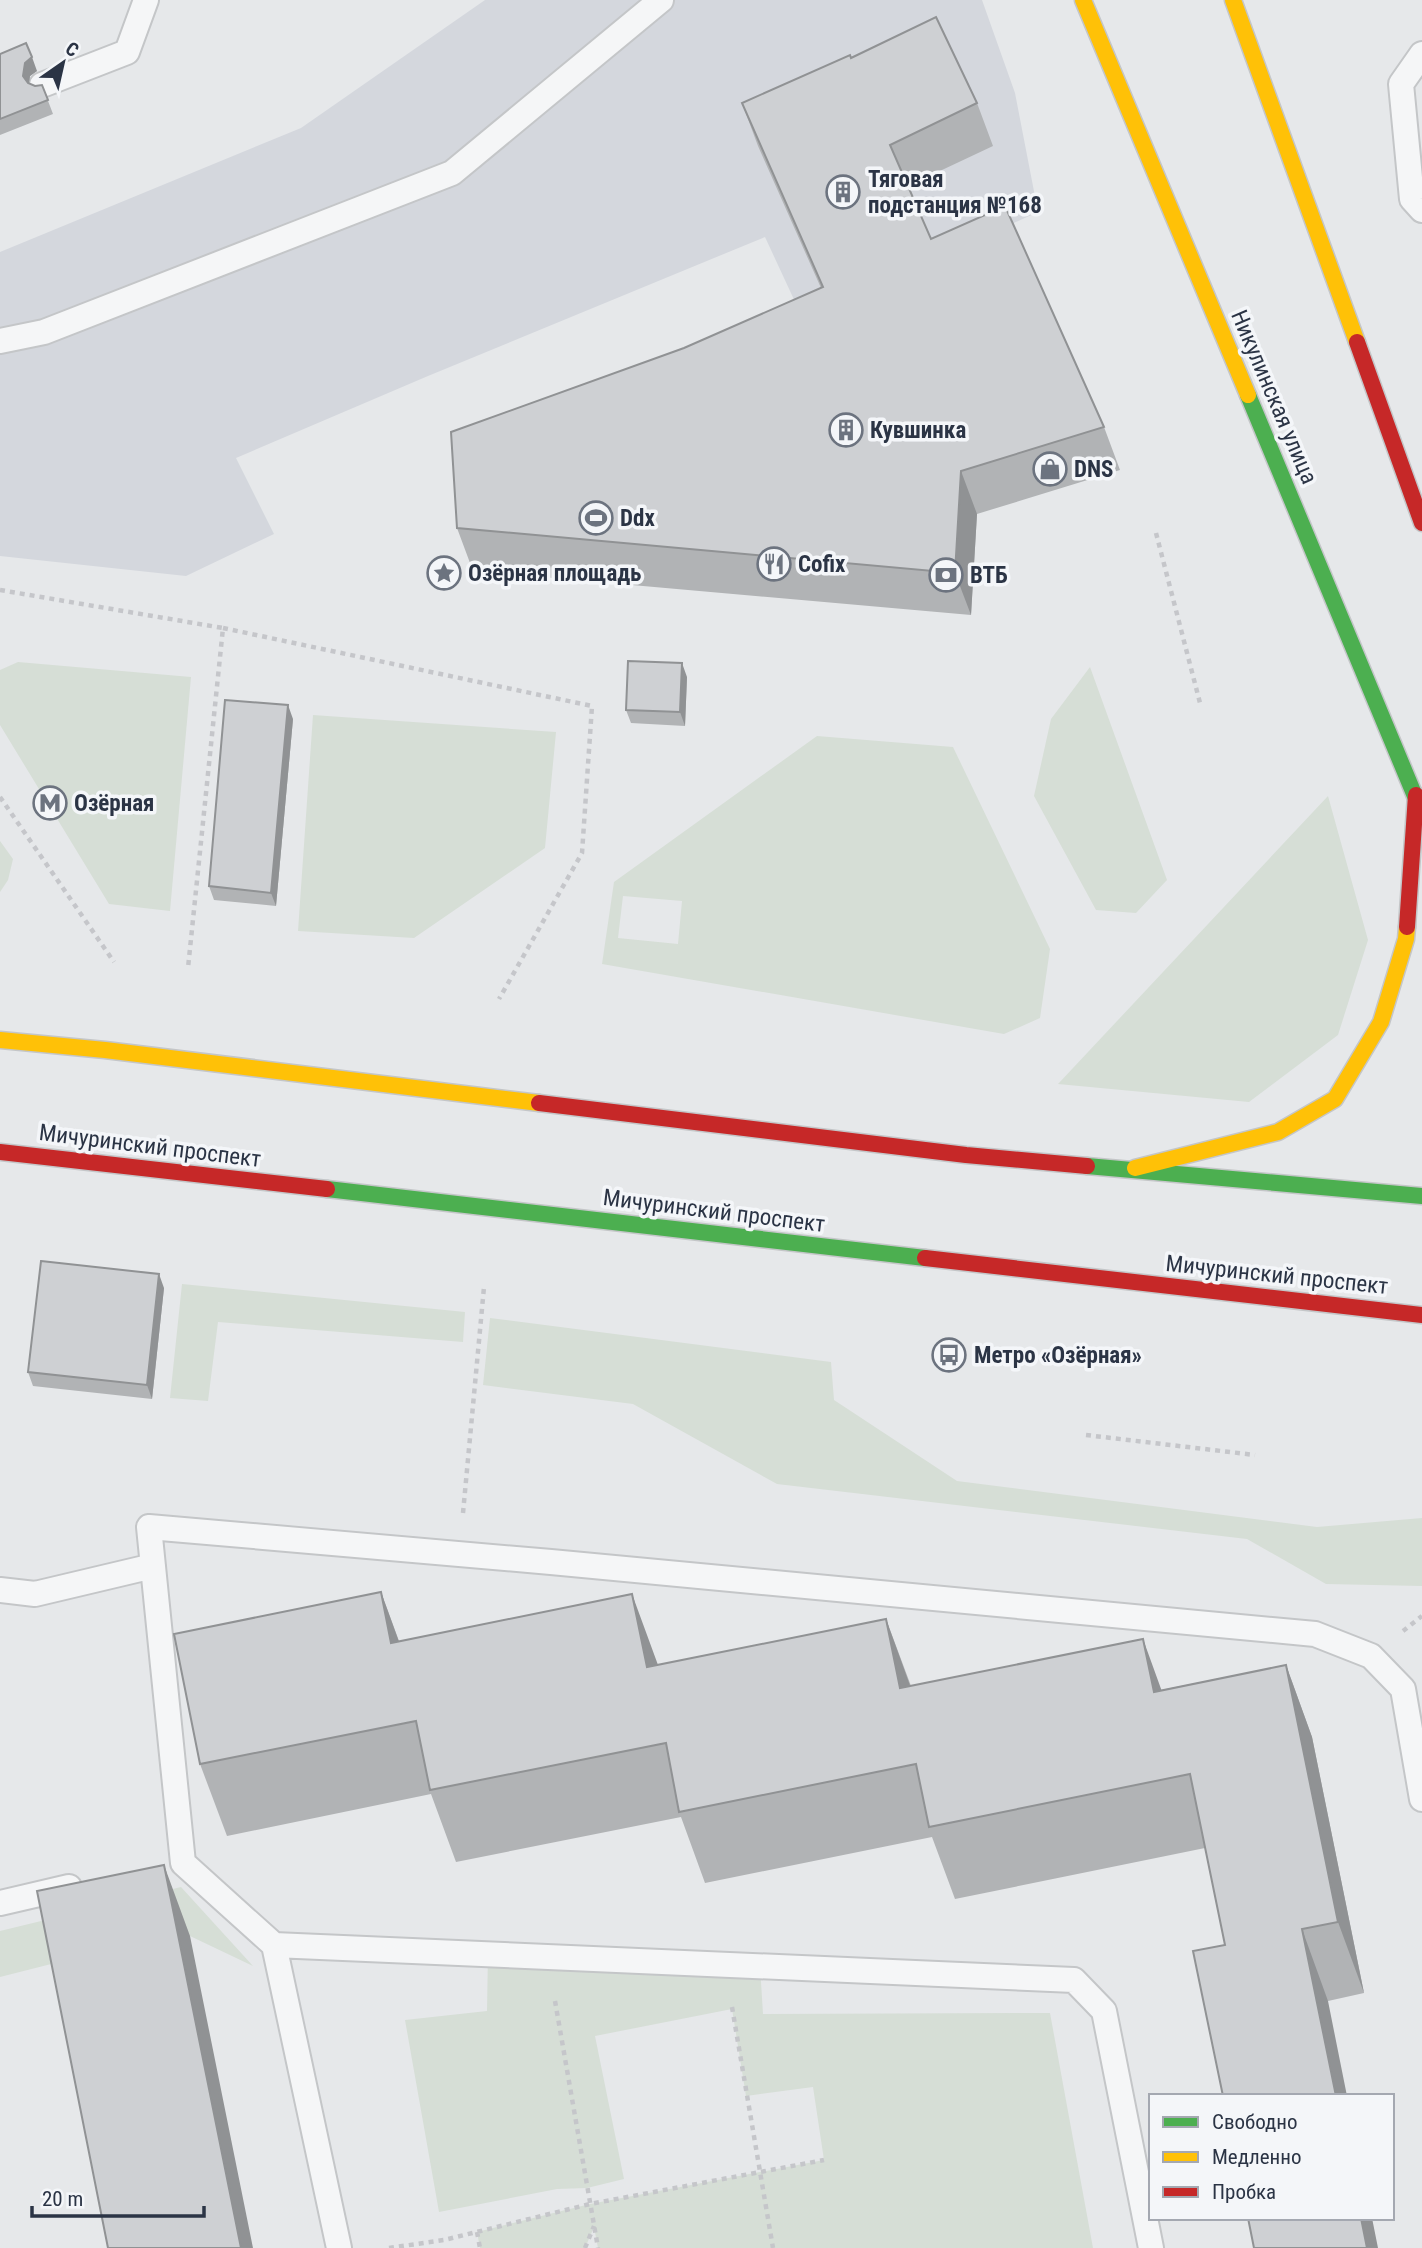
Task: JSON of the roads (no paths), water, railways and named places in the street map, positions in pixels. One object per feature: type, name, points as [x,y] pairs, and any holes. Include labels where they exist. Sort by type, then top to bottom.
[{"type":"main road","name":"Никулинская улица","points":[[1083,0],[1422,813]]},
{"type":"main road","points":[[1233,0],[1422,523]]},
{"type":"main road","points":[[1131,1169],[1278,1132],[1335,1099],[1381,1022],[1406,939],[1416,795]]},
{"type":"main road","points":[[0,1040],[105,1050],[952,1153],[1422,1196]]},
{"type":"main road","name":"Мичуринский проспект","points":[[0,1152],[1422,1315]]},
{"type":"lane","points":[[42,85],[127,52],[146,0]]},
{"type":"lane","points":[[0,341],[44,332],[452,173],[662,0]]},
{"type":"lane","points":[[1422,54],[1401,84],[1412,199],[1422,210]]},
{"type":"lane","points":[[339,2248],[274,1945],[183,1863],[149,1527],[1315,1634],[1371,1656],[1403,1689],[1422,1799]]},
{"type":"lane","points":[[0,1590],[34,1594],[153,1566]]},
{"type":"lane","points":[[157,1868],[183,1863]]},
{"type":"lane","points":[[0,1903],[93,1882]]},
{"type":"lane","points":[[274,1945],[1074,1980],[1104,2011],[1150,2248]]},
{"type":"place","name":"Тяговая подстанция №168","points":[[843,192]]},
{"type":"place","name":"Кувшинка","points":[[846,430]]},
{"type":"place","name":"DNS","points":[[1050,469]]},
{"type":"place","name":"Ddx","points":[[596,518]]},
{"type":"place","name":"Cofix","points":[[774,564]]},
{"type":"place","name":"Озёрная площадь","points":[[444,573]]},
{"type":"place","name":"ВТБ","points":[[946,575]]},
{"type":"place","name":"Озёрная","points":[[50,803]]},
{"type":"place","name":"Метро «Озёрная»","points":[[949,1355]]}]
